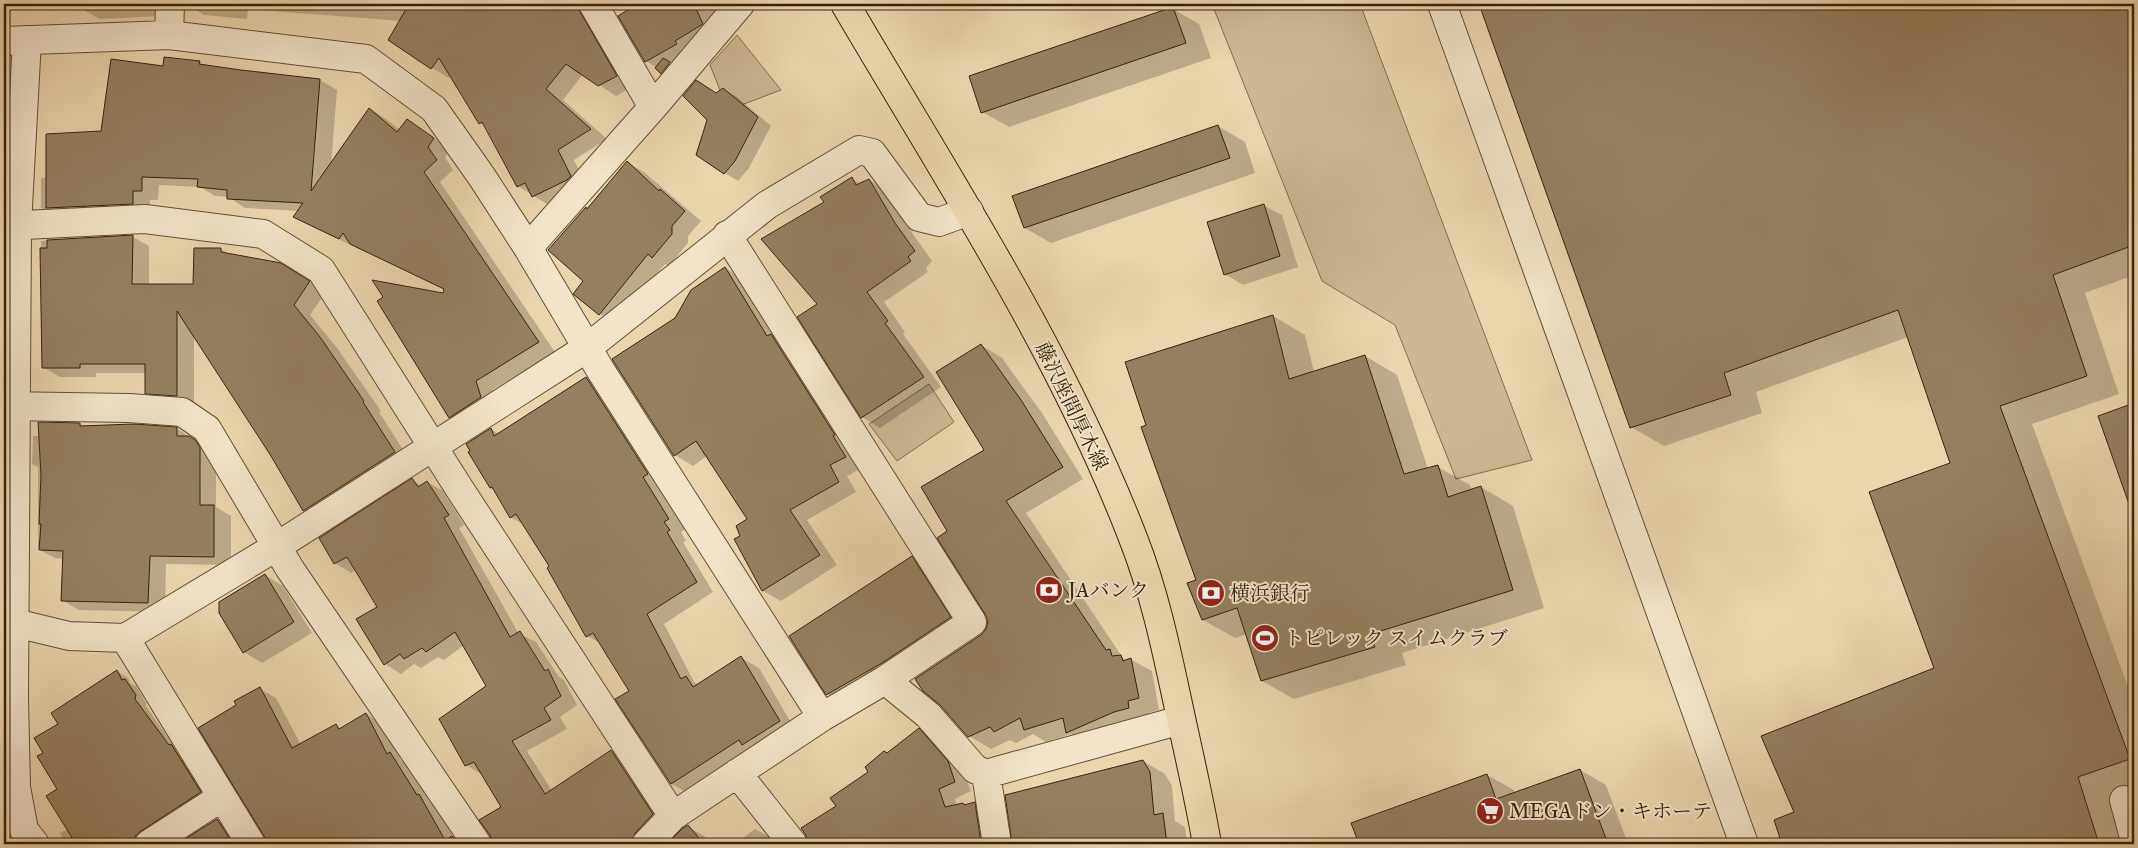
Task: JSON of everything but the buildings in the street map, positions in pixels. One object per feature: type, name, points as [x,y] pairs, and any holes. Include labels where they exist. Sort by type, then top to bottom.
[{"type":"main road","name":"藤沢座間厚木線","points":[[845,4],[912,119],[969,211],[1050,358],[1095,450],[1134,539],[1160,621],[1197,785],[1207,844]]},
{"type":"street","points":[[169,34],[170,4]]},
{"type":"street","points":[[593,4],[653,107]]},
{"type":"street","points":[[528,248],[653,107],[740,4]]},
{"type":"street","points":[[1442,4],[1744,844]]},
{"type":"street","points":[[35,844],[24,830],[16,787],[10,623],[10,225],[16,41],[169,34],[366,59],[434,109],[482,177],[528,248],[588,348],[822,717]]},
{"type":"street","points":[[10,623],[69,636],[125,638],[276,547],[588,348],[727,235],[767,205],[859,150],[872,153],[919,217],[939,222],[969,211]]},
{"type":"street","points":[[10,225],[145,219],[263,234],[321,270],[673,816]]},
{"type":"street","points":[[646,844],[673,816],[822,717],[885,680],[972,622],[727,235]]},
{"type":"street","points":[[10,406],[129,408],[182,412],[207,429],[276,547],[477,844]]},
{"type":"street","points":[[125,638],[251,844]]},
{"type":"street","points":[[885,680],[928,715],[975,769],[986,774],[1181,720]]},
{"type":"street","points":[[737,773],[793,844]]},
{"type":"street","points":[[986,774],[997,844]]},
{"type":"street","points":[[149,844],[222,797]]},
{"type":"street","points":[[2124,800],[2134,837]]},
{"type":"shaded area","points":[[1212,4],[1360,4],[1532,460],[1456,479],[1395,325],[1322,281]]},
{"type":"shaded area","points":[[737,35],[781,90],[728,110],[710,65]]},
{"type":"shaded area","points":[[929,384],[954,422],[897,461],[869,424]]},
{"type":"place","name":"JAバンク","points":[[1049,590]]},
{"type":"place","name":"横浜銀行","points":[[1211,593]]},
{"type":"place","name":"トピレック スイムクラブ","points":[[1265,638]]},
{"type":"place","name":"MEGAドン・キホーテ","points":[[1490,811]]}]
